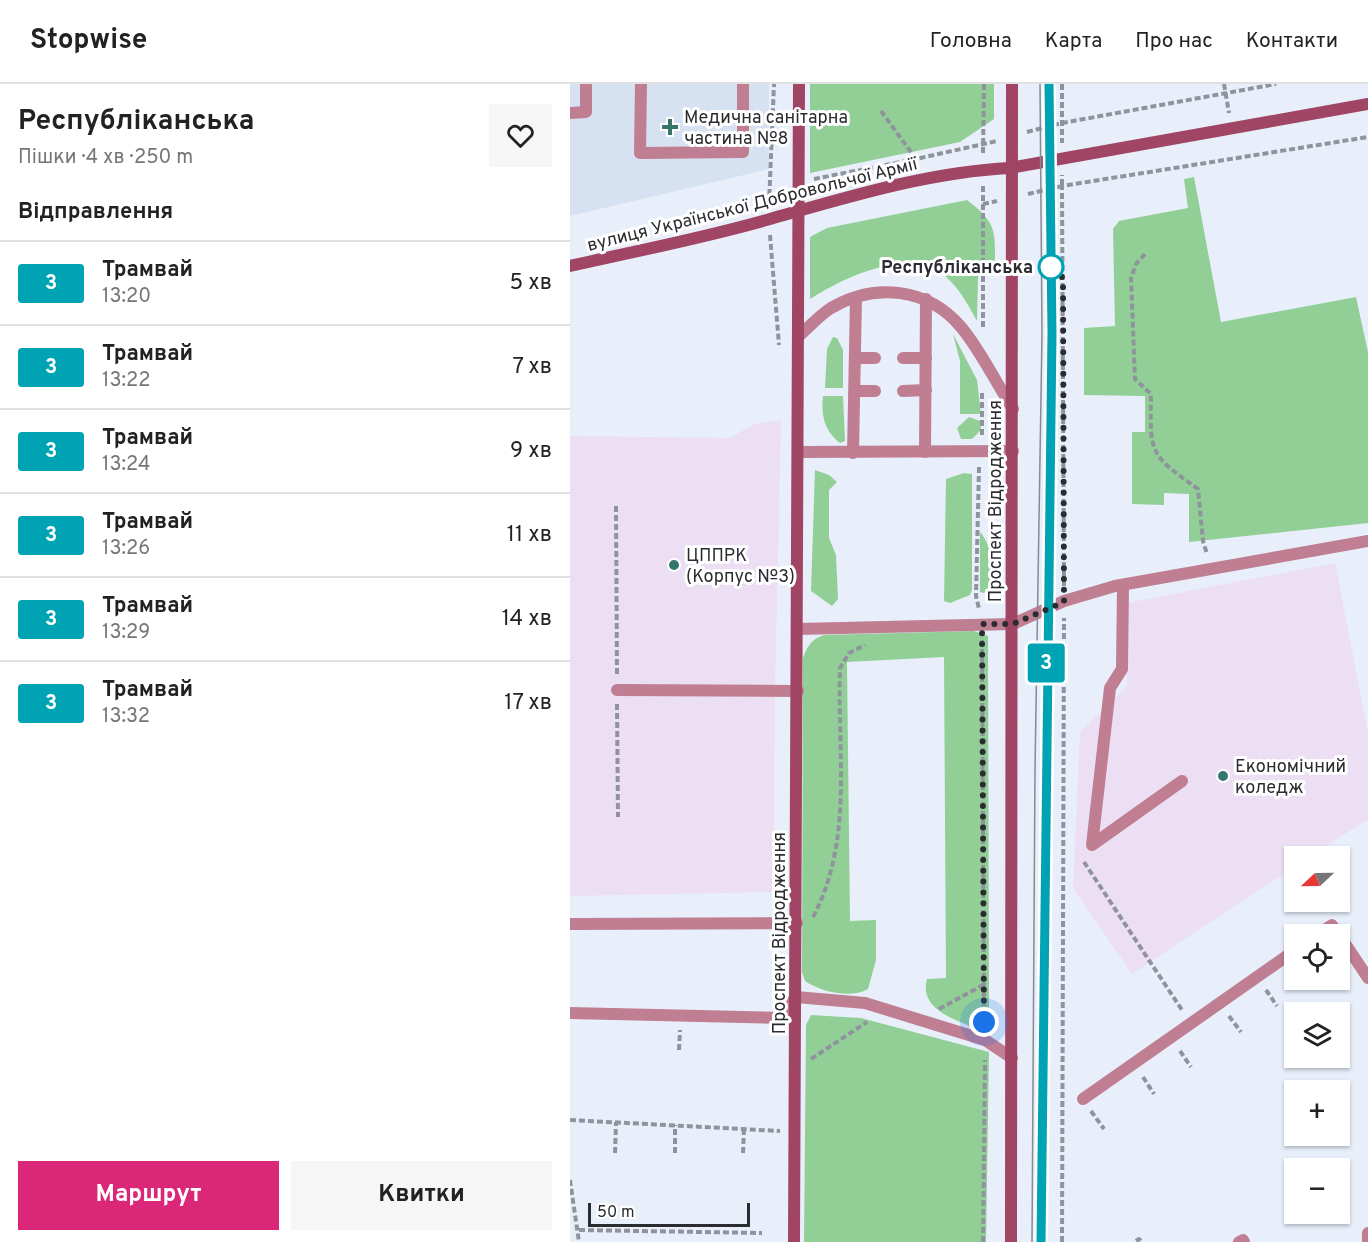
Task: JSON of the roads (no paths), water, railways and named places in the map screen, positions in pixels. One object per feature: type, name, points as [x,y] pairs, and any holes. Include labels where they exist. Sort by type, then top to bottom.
[{"type":"main road","name":"Проспект Відродження","points":[[794,1242],[800,335],[799,84]]},
{"type":"main road","name":"Проспект Відродження","points":[[1011,1242],[1013,409],[1010,136],[1012,84]]},
{"type":"main road","name":"вулиця Української Добровольчої Армії","points":[[570,266],[769,220],[827,201],[982,169],[1010,168],[1368,104]]},
{"type":"street","points":[[570,113],[586,112],[586,84]]},
{"type":"street","points":[[641,84],[640,153],[743,152],[743,84]]},
{"type":"street","points":[[800,335],[831,308],[876,291],[907,293],[926,299],[933,302],[961,327],[1013,409]]},
{"type":"street","points":[[853,453],[856,298]]},
{"type":"street","points":[[926,299],[926,452]]},
{"type":"street","points":[[855,358],[875,358]]},
{"type":"street","points":[[903,358],[926,358]]},
{"type":"street","points":[[903,390],[926,390]]},
{"type":"street","points":[[855,391],[875,391]]},
{"type":"street","points":[[799,452],[1013,452]]},
{"type":"street","points":[[798,629],[1013,624],[1064,602],[1123,585],[1368,541]]},
{"type":"street","points":[[1123,585],[1122,669],[1110,688],[1092,845],[1182,781]]},
{"type":"street","points":[[617,690],[798,691]]},
{"type":"street","points":[[570,924],[797,929]]},
{"type":"street","points":[[1350,951],[1368,978]]},
{"type":"street","points":[[1083,1100],[1284,958]]},
{"type":"street","points":[[570,1013],[780,1017],[796,998],[864,1003],[985,1040],[1012,1058]]},
{"type":"street","points":[[1368,1233],[1368,1242]]},
{"type":"street","points":[[1239,1242],[1243,1240],[1244,1242]]},
{"type":"tram line","points":[[1032,1242],[1035,769],[1042,333],[1040,84]]},
{"type":"tram line","points":[[1041,1242],[1052,333],[1049,84]]},
{"type":"tram line","name":"3","points":[[1041,1242],[1052,333],[1049,84]]},
{"type":"place","name":"Медична санітарна частина №8","points":[[670,127]]},
{"type":"place","name":"Республіканська","points":[[1051,267]]},
{"type":"place","name":"ЦППРК (Корпус №3)","points":[[674,565]]},
{"type":"place","name":"Економічний коледж","points":[[1223,776]]}]
